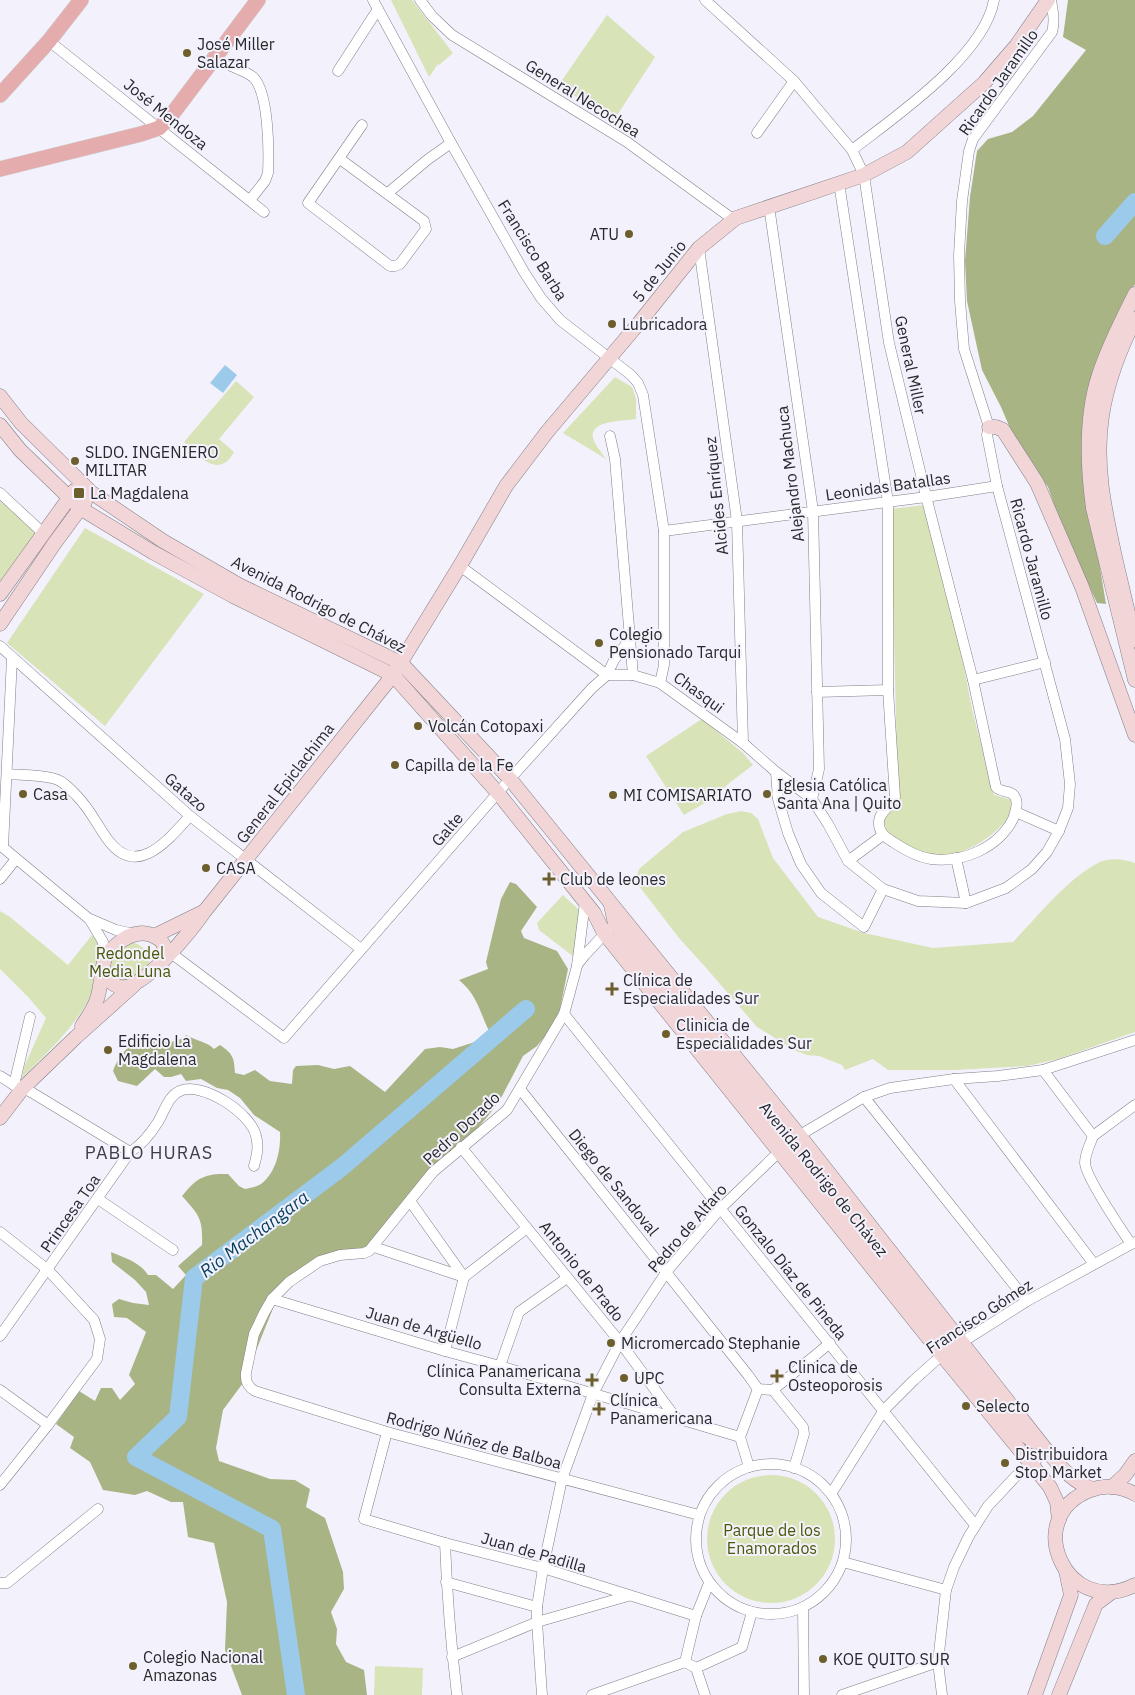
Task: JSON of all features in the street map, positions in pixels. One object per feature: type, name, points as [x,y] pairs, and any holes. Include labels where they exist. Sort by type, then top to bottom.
[{"type":"main road","points":[[0,96],[49,41],[80,0]]},
{"type":"main road","points":[[0,169],[159,128],[170,117],[258,0]]},
{"type":"main road","name":"5 de Junio","points":[[393,675],[460,566],[506,486],[546,432],[609,359],[699,248],[734,220],[769,206],[864,175],[907,152],[984,83],[1016,46],[1050,0]]},
{"type":"main road","points":[[1135,294],[1098,376],[1092,406],[1089,448],[1093,508],[1135,680]]},
{"type":"main road","points":[[1135,319],[1123,343],[1106,396],[1100,433],[1100,463],[1101,488],[1106,518],[1135,640]]},
{"type":"main road","name":"Avenida Rodrigo de Chávez","points":[[0,396],[21,423],[92,494],[163,541],[239,585],[400,663],[510,779],[610,902],[789,1143]]},
{"type":"main road","name":"Avenida Rodrigo de Chávez","points":[[0,425],[20,450],[80,508],[154,553],[233,596],[393,675],[498,794],[594,914],[657,981],[703,1036],[1018,1430],[1047,1451]]},
{"type":"main road","points":[[989,427],[1003,430],[1037,483],[1082,587],[1135,735]]},
{"type":"main road","points":[[37,466],[49,451]]},
{"type":"main road","points":[[0,594],[81,483]]},
{"type":"main road","points":[[0,624],[54,544],[92,494]]},
{"type":"main road","name":"General Epiclachima","points":[[167,957],[191,932],[204,912],[393,675]]},
{"type":"main road","name":"Avenida Rodrigo de Chávez","points":[[609,928],[610,902]]},
{"type":"main road","name":"General Epiclachima","points":[[154,936],[204,912]]},
{"type":"main road","points":[[0,1118],[19,1087],[76,1037],[136,983],[167,957],[162,941],[144,933],[134,934],[123,938],[110,950],[103,966],[96,1001],[76,1037]]},
{"type":"main road","points":[[103,966],[109,981],[120,987],[128,987],[136,983]]},
{"type":"main road","name":"Avenida Rodrigo de Chávez","points":[[952,1348],[1070,1478],[1093,1489]]},
{"type":"main road","name":"Avenida Rodrigo de Chávez","points":[[952,1348],[1031,1464],[1050,1487],[1059,1511],[1059,1520]]},
{"type":"main road","name":"Avenida Rodrigo de Chávez","points":[[1018,1430],[1031,1464]]},
{"type":"main road","points":[[1112,1487],[1125,1476],[1135,1461]]},
{"type":"main road","points":[[1133,1588],[1112,1592],[1096,1590],[1081,1585],[1065,1570],[1059,1559],[1056,1533],[1064,1510],[1072,1500],[1082,1493],[1093,1489],[1112,1487],[1135,1494]]},
{"type":"main road","points":[[1035,1695],[1071,1595],[1065,1570]]},
{"type":"main road","points":[[1059,1695],[1096,1604],[1112,1592]]},
{"type":"street","name":"General Necochea","points":[[420,0],[432,16],[452,35],[627,142],[734,220]]},
{"type":"street","name":"General Miller","points":[[705,0],[794,81],[852,150],[864,175],[889,342],[973,680],[996,787],[998,790],[1015,795],[1016,812]]},
{"type":"street","points":[[852,150],[931,88],[968,50],[988,21],[994,0]]},
{"type":"street","name":"Ricardo Jaramillo","points":[[812,799],[848,861],[883,889],[918,901],[966,903],[1006,888],[1032,869],[1047,852],[1059,832],[1068,808],[1070,784],[1065,739],[997,486],[987,436],[989,427],[964,349],[960,300],[959,255],[962,201],[968,151],[973,138],[980,128],[1052,32],[1054,15],[1050,0]]},
{"type":"street","points":[[338,71],[375,4]]},
{"type":"street","name":"Francisco Barba","points":[[375,4],[451,143],[524,272],[541,298],[560,320],[631,375],[638,383],[643,395],[664,531],[664,665],[660,683]]},
{"type":"street","name":"José Mendoza","points":[[49,41],[264,212]]},
{"type":"street","points":[[231,66],[254,78],[262,95],[266,110],[268,173],[265,181],[250,200]]},
{"type":"street","points":[[756,133],[794,81]]},
{"type":"street","points":[[340,159],[424,221],[426,229],[400,264],[390,266],[308,203],[362,125]]},
{"type":"street","points":[[388,193],[427,160],[451,143]]},
{"type":"street","points":[[840,183],[888,502],[888,690],[895,797],[893,803],[881,814],[878,824],[882,835],[910,853],[932,859],[956,858],[984,849],[998,840],[1008,828],[1016,812],[1059,832]]},
{"type":"street","name":"Alejandro Machuca","points":[[769,206],[813,511],[820,769],[812,799]]},
{"type":"street","name":"Alcides Enríquez","points":[[699,248],[737,521],[743,742]]},
{"type":"street","points":[[610,436],[615,459],[633,675]]},
{"type":"street","name":"Leonidas Batallas","points":[[664,531],[997,486]]},
{"type":"street","points":[[0,493],[43,533]]},
{"type":"street","points":[[460,566],[607,675]]},
{"type":"street","name":"Galte","points":[[167,957],[284,1038],[510,779],[592,688],[607,675],[614,660],[630,639]]},
{"type":"street","name":"Gatazo","points":[[0,646],[190,816],[362,949]]},
{"type":"street","points":[[12,658],[7,774],[1,846],[88,918],[116,930],[134,934]]},
{"type":"street","points":[[973,680],[1045,662]]},
{"type":"street","name":"Chasqui","points":[[607,675],[633,675],[660,683],[743,742],[776,772],[812,799]]},
{"type":"street","points":[[817,692],[888,690]]},
{"type":"street","points":[[776,772],[778,799],[788,833],[801,864],[821,893],[864,927],[883,889]]},
{"type":"street","points":[[7,774],[60,780],[87,807],[107,839],[115,848],[126,854],[140,856],[152,853],[167,842],[190,816]]},
{"type":"street","points":[[848,861],[882,835]]},
{"type":"street","points":[[956,858],[966,903]]},
{"type":"street","points":[[0,880],[16,859]]},
{"type":"street","name":"Pedro Dorado","points":[[374,1247],[433,1172],[507,1110],[520,1089],[564,1014],[576,966],[585,902]]},
{"type":"street","points":[[88,918],[103,942],[103,966]]},
{"type":"street","name":"Pedro Dorado","points":[[576,966],[609,928]]},
{"type":"street","name":"Gonzalo Díaz de Pineda","points":[[564,1014],[884,1410],[975,1526]]},
{"type":"street","points":[[19,1087],[30,1017]]},
{"type":"street","name":"Pedro de Alfaro","points":[[542,1695],[537,1607],[543,1568],[562,1478],[593,1394],[620,1342],[666,1271],[721,1208],[789,1143],[864,1097],[901,1085],[1043,1070],[1135,1040]]},
{"type":"street","points":[[1043,1070],[1093,1136]]},
{"type":"street","points":[[0,1076],[31,1092],[130,1152]]},
{"type":"street","points":[[954,1079],[1094,1264]]},
{"type":"street","name":"Princesa Toa","points":[[0,1336],[130,1152],[148,1137],[170,1099],[177,1092],[194,1089],[218,1098],[248,1119],[256,1134],[258,1151],[254,1166]]},
{"type":"street","name":"Diego de Sandoval","points":[[520,1089],[758,1389]]},
{"type":"street","points":[[864,1097],[1027,1301]]},
{"type":"street","points":[[1133,1243],[1092,1181],[1086,1168],[1086,1156],[1093,1136],[1135,1104]]},
{"type":"street","name":"Antonio de Prado","points":[[461,1148],[620,1342],[675,1417]]},
{"type":"street","points":[[98,1199],[173,1250]]},
{"type":"street","points":[[410,1201],[464,1277]]},
{"type":"street","points":[[444,1351],[464,1277],[527,1228]]},
{"type":"street","points":[[0,1232],[48,1270],[94,1320],[100,1339],[97,1359],[0,1485]]},
{"type":"street","name":"Francisco Gómez","points":[[831,1494],[884,1410],[914,1380],[952,1348],[1027,1301],[1133,1243]]},
{"type":"street","points":[[272,1299],[289,1282],[316,1262],[340,1255],[367,1252],[374,1247],[464,1277]]},
{"type":"street","points":[[500,1366],[519,1312],[567,1278]]},
{"type":"street","name":"Juan de Argüello","points":[[272,1299],[740,1437]]},
{"type":"street","name":"Rodrigo Núñez de Balboa","points":[[272,1299],[254,1334],[246,1373],[247,1382],[255,1391],[387,1432],[699,1515]]},
{"type":"street","points":[[749,1468],[740,1437],[758,1389],[773,1390],[830,1343]]},
{"type":"street","points":[[0,1390],[48,1425]]},
{"type":"street","points":[[773,1390],[803,1427],[804,1434],[794,1468]]},
{"type":"street","name":"Juan de Padilla","points":[[387,1432],[364,1519],[445,1543],[543,1568],[696,1616]]},
{"type":"street","points":[[942,1695],[938,1662],[946,1590],[961,1552],[975,1526],[1000,1491],[1047,1451]]},
{"type":"street","points":[[771,1464],[794,1468],[814,1478],[831,1494],[842,1515],[846,1538],[843,1562],[834,1580],[825,1591],[803,1607],[778,1614],[752,1612],[728,1601],[709,1583],[698,1562],[695,1538],[699,1515],[710,1494],[727,1478],[749,1468],[771,1464]]},
{"type":"street","points":[[0,1583],[7,1582],[98,1509]]},
{"type":"street","points":[[445,1543],[446,1582],[457,1695]]},
{"type":"street","points":[[843,1562],[946,1590]]},
{"type":"street","points":[[446,1582],[537,1607]]},
{"type":"street","points":[[685,1662],[696,1616],[709,1583]]},
{"type":"street","points":[[452,1657],[537,1622],[629,1596]]},
{"type":"street","points":[[803,1607],[804,1695]]},
{"type":"street","points":[[696,1668],[742,1647],[752,1612]]},
{"type":"street","points":[[592,1695],[685,1662],[696,1668],[705,1695]]},
{"type":"street","points":[[842,1695],[938,1662]]},
{"type":"green space","points":[[391,0],[412,0],[453,53],[438,64],[429,77]]},
{"type":"green space","points":[[1068,0],[1135,0],[1135,284],[1085,478],[1106,604],[1097,603],[1063,530],[1048,487],[1013,435],[982,370],[967,301],[965,261],[970,197],[977,151],[988,139],[1012,132],[1033,116],[1086,50],[1063,37]]},
{"type":"green space","points":[[607,15],[655,57],[614,120],[558,86]]},
{"type":"green space","points":[[615,377],[632,387],[636,399],[636,419],[608,423],[596,428],[593,432],[593,438],[606,459],[563,433]]},
{"type":"green space","points":[[236,381],[254,397],[219,439],[234,452],[228,460],[216,465],[202,459],[184,442]]},
{"type":"green space","points":[[0,501],[37,532],[0,585]]},
{"type":"green space","points":[[924,505],[994,795],[1016,801],[1007,819],[987,838],[960,852],[942,855],[920,851],[899,842],[888,832],[883,817],[898,803],[891,509]]},
{"type":"green space","points":[[85,528],[204,594],[105,726],[7,643]]},
{"type":"green space","points":[[702,719],[743,753],[753,765],[728,784],[717,796],[684,815],[646,756]]},
{"type":"green space","points":[[741,811],[751,813],[758,819],[773,858],[818,917],[864,933],[933,948],[1013,942],[1064,888],[1086,870],[1102,861],[1111,859],[1135,863],[1135,1032],[1058,1059],[1027,1066],[955,1070],[888,1070],[873,1059],[845,1070],[842,1065],[819,1056],[807,1055],[796,1051],[757,1027],[679,938],[639,886],[636,879],[639,869],[683,832],[727,814]]},
{"type":"green space","points":[[510,882],[516,884],[537,907],[521,931],[524,938],[557,951],[568,969],[560,1009],[552,1028],[537,1046],[523,1056],[500,1100],[488,1116],[378,1243],[313,1263],[278,1296],[243,1383],[223,1410],[216,1448],[219,1461],[270,1479],[295,1480],[310,1489],[306,1507],[325,1518],[343,1572],[344,1589],[331,1612],[337,1629],[336,1644],[346,1662],[364,1670],[367,1695],[242,1695],[225,1650],[227,1602],[214,1543],[188,1537],[183,1502],[171,1502],[147,1491],[135,1495],[103,1490],[90,1462],[70,1448],[74,1437],[56,1424],[79,1391],[95,1401],[101,1388],[112,1388],[120,1400],[135,1384],[129,1375],[146,1332],[127,1318],[114,1317],[112,1304],[119,1299],[149,1305],[146,1292],[135,1280],[112,1262],[111,1252],[127,1258],[141,1267],[148,1275],[156,1275],[173,1289],[186,1275],[178,1266],[202,1245],[202,1229],[199,1218],[182,1196],[197,1181],[213,1174],[228,1174],[239,1186],[245,1189],[261,1184],[274,1167],[280,1146],[280,1132],[254,1115],[240,1098],[228,1090],[217,1088],[201,1079],[186,1081],[181,1074],[164,1077],[155,1069],[137,1086],[118,1081],[113,1071],[122,1055],[134,1042],[150,1037],[168,1043],[184,1038],[186,1035],[208,1044],[214,1049],[220,1045],[224,1048],[232,1056],[235,1073],[244,1075],[255,1070],[270,1081],[292,1084],[293,1070],[296,1066],[318,1065],[334,1069],[350,1066],[385,1092],[425,1049],[440,1047],[453,1049],[484,1039],[489,1031],[474,997],[459,980],[488,969],[486,962],[501,899]]},
{"type":"green space","points":[[563,895],[579,910],[574,957],[539,930],[537,923]]},
{"type":"green space","points":[[0,911],[10,917],[68,965],[92,935],[99,942],[100,949],[101,961],[98,978],[83,1010],[59,1040],[22,1078],[24,1067],[46,1018],[0,969]]},
{"type":"green space","name":"Redondel Media Luna","points":[[131,942],[144,948],[150,965],[149,970],[126,982],[112,972],[110,960],[111,955]]},
{"type":"green space","name":"Parque de los Enamorados","points":[[771,1475],[795,1480],[816,1494],[830,1515],[835,1539],[830,1563],[816,1584],[795,1598],[771,1603],[747,1598],[726,1584],[712,1563],[707,1539],[712,1515],[726,1494],[747,1480]]},
{"type":"green space","points":[[375,1666],[423,1668],[422,1695],[374,1695]]},
{"type":"water","points":[[225,365],[237,375],[223,393],[210,383]]},
{"type":"waterway","name":"Rio Machangara","points":[[1105,236],[1135,202]]},
{"type":"waterway","name":"Rio Machangara","points":[[296,1695],[272,1529],[136,1457],[178,1417],[194,1278],[342,1167],[526,1009]]},
{"type":"place","name":"José Miller Salazar","points":[[187,53]]},
{"type":"place","name":"ATU","points":[[629,234]]},
{"type":"place","name":"Lubricadora","points":[[612,324]]},
{"type":"place","name":"SLDO. INGENIERO MILITAR","points":[[75,461]]},
{"type":"place","name":"La Magdalena","points":[[79,493]]},
{"type":"place","name":"Colegio Pensionado Tarqui","points":[[599,643]]},
{"type":"place","name":"Volcán Cotopaxi","points":[[418,726]]},
{"type":"place","name":"Capilla de la Fe","points":[[395,765]]},
{"type":"place","name":"Casa","points":[[23,794]]},
{"type":"place","name":"Iglesia Católica Santa Ana | Quito","points":[[767,794]]},
{"type":"place","name":"MI COMISARIATO","points":[[613,795]]},
{"type":"place","name":"CASA","points":[[206,868]]},
{"type":"place","name":"Club de leones","points":[[549,879]]},
{"type":"place","name":"Clínica de Especialidades Sur","points":[[612,989]]},
{"type":"place","name":"Clinicia de Especialidades Sur","points":[[666,1034]]},
{"type":"place","name":"Edificio La Magdalena","points":[[108,1050]]},
{"type":"place","name":"Micromercado Stephanie","points":[[611,1343]]},
{"type":"place","name":"Clinica de Osteoporosis","points":[[777,1376]]},
{"type":"place","name":"UPC","points":[[624,1378]]},
{"type":"place","name":"Clínica Panamericana Consulta Externa","points":[[592,1380]]},
{"type":"place","name":"Selecto","points":[[966,1406]]},
{"type":"place","name":"Clínica Panamericana","points":[[599,1409]]},
{"type":"place","name":"Distribuidora Stop Market","points":[[1005,1463]]},
{"type":"place","name":"KOE QUITO SUR","points":[[823,1659]]},
{"type":"place","name":"Colegio Nacional Amazonas","points":[[133,1666]]},
{"type":"district","name":"PABLO HURAS","points":[[149,1152]]}]
